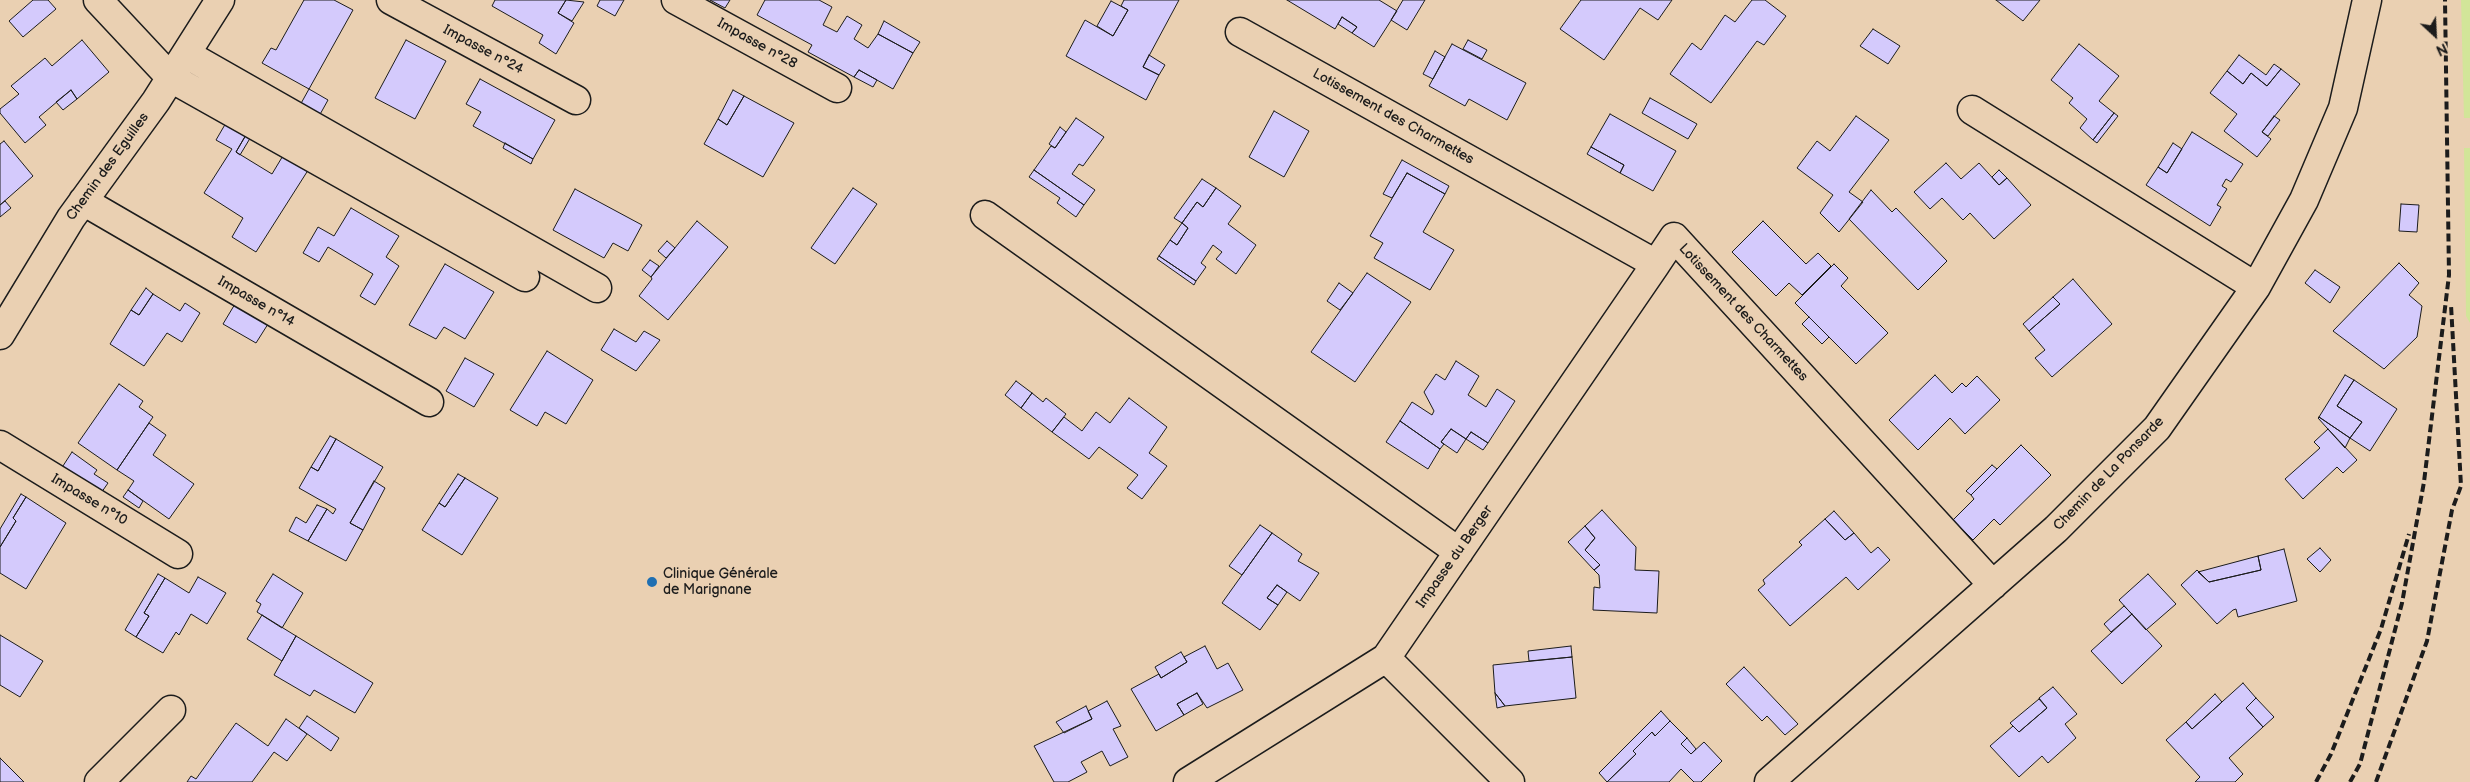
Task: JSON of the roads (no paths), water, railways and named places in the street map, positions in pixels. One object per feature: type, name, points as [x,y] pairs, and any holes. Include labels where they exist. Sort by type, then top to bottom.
[{"type":"street","points":[[98,0],[171,78],[525,277]]},
{"type":"street","name":"Chemin des Eguilles","points":[[4,316],[171,78],[220,0]]},
{"type":"street","name":"Impasse n°24","points":[[391,0],[576,100]]},
{"type":"street","name":"Impasse n°28","points":[[676,0],[837,88]]},
{"type":"street","name":"Chemin de La Ponsarde","points":[[1786,777],[2056,529],[2157,428],[2256,287],[2304,200],[2343,108],[2367,0]]},
{"type":"street","name":"Lotissement des Charmettes","points":[[1240,32],[1656,264],[1674,238],[1993,585]]},
{"type":"street","points":[[186,54],[597,288]]},
{"type":"street","points":[[1972,110],[2256,287]]},
{"type":"street","name":"Impasse n°14","points":[[83,201],[429,402]]},
{"type":"street","points":[[985,215],[1459,552]]},
{"type":"street","name":"Impasse du Berger","points":[[1188,782],[1386,658],[1656,264]]},
{"type":"street","name":"Impasse n°10","points":[[0,445],[178,554]]},
{"type":"street","points":[[1386,658],[1510,782]]},
{"type":"street","points":[[99,782],[171,710]]},
{"type":"railway","points":[[2350,782],[2360,764],[2402,603],[2424,482],[2449,275],[2445,0]]},
{"type":"railway","points":[[2376,782],[2427,641],[2452,510],[2461,486],[2451,305]]},
{"type":"railway","points":[[2316,782],[2331,754],[2381,629],[2409,534]]},
{"type":"place","name":"Clinique Générale de Marignane","points":[[652,582]]}]
